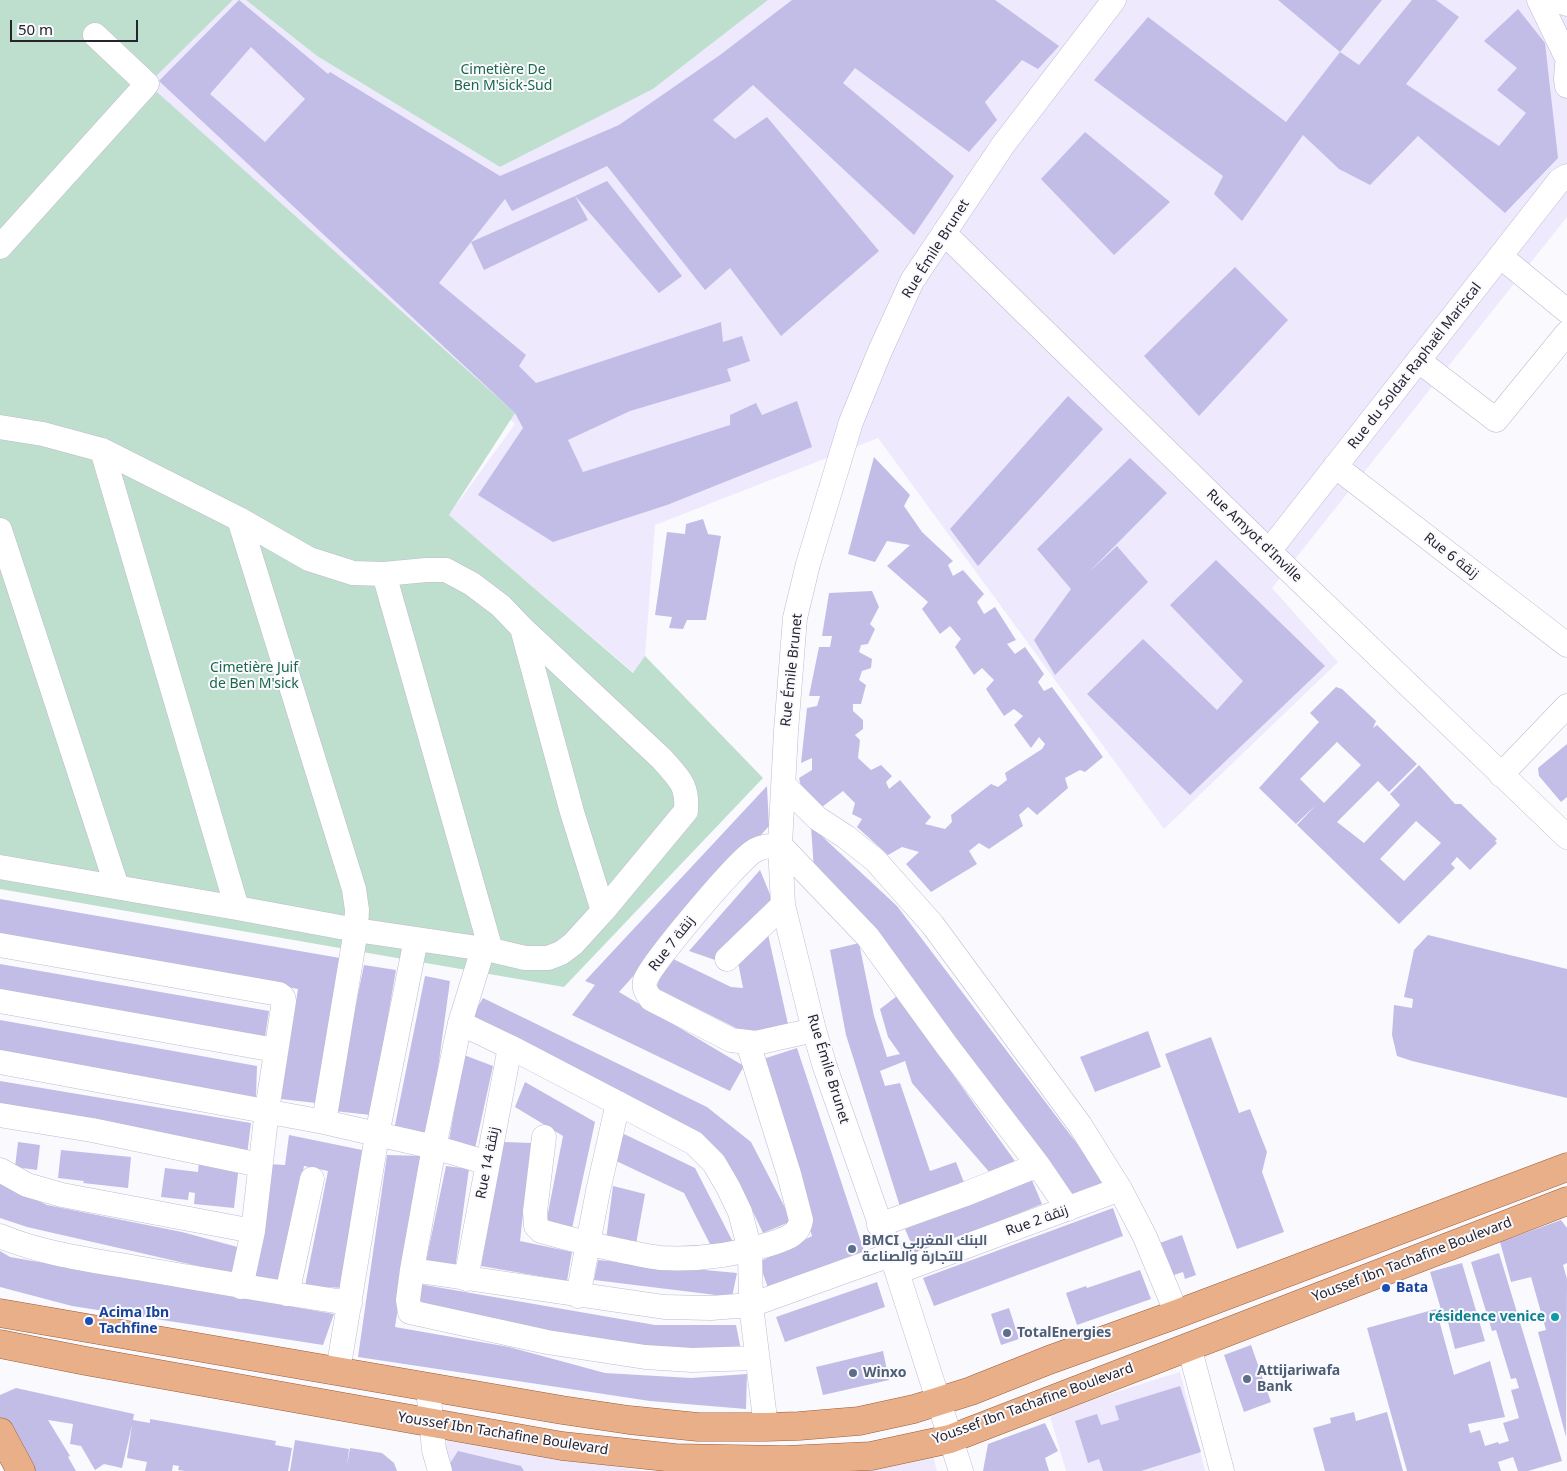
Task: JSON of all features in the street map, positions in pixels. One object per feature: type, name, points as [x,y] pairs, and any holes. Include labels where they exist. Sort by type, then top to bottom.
[{"type":"main road","points":[[0,1313],[428,1388],[629,1420],[698,1426],[766,1427],[859,1421],[938,1402],[1178,1314],[1567,1167]]},
{"type":"main road","name":"Youssef Ibn Tachafine Boulevard","points":[[0,1344],[431,1424],[562,1446],[675,1458],[785,1460],[871,1456],[950,1438],[1567,1201]]},
{"type":"main road","points":[[0,1432],[21,1471]]},
{"type":"main road","points":[[0,1461],[6,1471]]},
{"type":"street","name":"Rue Émile Brunet","points":[[961,1471],[894,1264],[879,1225],[814,1030],[783,905],[780,845],[786,722],[795,618],[808,564],[851,422],[912,281],[1003,145],[1114,0]]},
{"type":"street","points":[[1539,0],[1567,58]]},
{"type":"street","points":[[1556,0],[1567,4]]},
{"type":"street","points":[[0,247],[147,84],[94,35]]},
{"type":"street","points":[[1567,65],[1567,86]]},
{"type":"street","name":"Rue du Soldat Raphaël Mariscal","points":[[1269,552],[1500,256],[1564,178],[1567,157]]},
{"type":"street","name":"Rue Amyot d'Inville","points":[[944,233],[1269,552],[1567,837]]},
{"type":"street","points":[[1500,256],[1567,311]]},
{"type":"street","points":[[1419,362],[1496,420],[1567,333]]},
{"type":"street","points":[[0,427],[43,434],[102,450],[239,519],[309,559],[353,573],[384,574],[446,570],[472,584],[501,606],[662,759],[683,783],[687,797],[686,811],[603,910],[573,944],[561,953],[548,958],[525,958],[487,949],[356,930],[0,867]]},
{"type":"street","points":[[102,450],[237,908]]},
{"type":"street","name":"Rue 6 زنقة","points":[[1335,466],[1567,645]]},
{"type":"street","points":[[239,519],[354,889],[357,910],[356,930],[324,1122]]},
{"type":"street","points":[[0,530],[117,887]]},
{"type":"street","points":[[384,574],[487,949],[460,1023],[434,1147],[412,1270],[408,1300],[409,1310],[413,1314],[547,1342],[646,1357],[692,1360],[757,1358]]},
{"type":"street","points":[[522,628],[572,812],[603,910]]},
{"type":"street","points":[[1501,775],[1567,706]]},
{"type":"street","points":[[784,785],[817,818],[846,837],[875,860],[932,924],[1080,1125],[1120,1189],[1145,1237],[1178,1314]]},
{"type":"street","points":[[780,845],[868,937],[947,1046],[1038,1165],[1068,1209]]},
{"type":"street","name":"Rue 7 زنقة","points":[[780,845],[755,850],[739,862],[668,947],[645,979],[644,987],[651,999],[731,1040],[756,1043],[814,1030]]},
{"type":"street","points":[[726,959],[783,905]]},
{"type":"street","points":[[338,1371],[377,1135],[416,939]]},
{"type":"street","points":[[0,945],[278,994],[283,997],[284,1001],[275,1050],[260,1164],[253,1231],[241,1287]]},
{"type":"street","points":[[0,1001],[275,1050]]},
{"type":"street","points":[[460,1023],[618,1102],[694,1143],[714,1163],[740,1212],[750,1250],[751,1305],[766,1427]]},
{"type":"street","points":[[544,1137],[535,1212],[536,1226],[541,1231],[588,1244],[659,1258],[688,1258],[730,1254],[750,1250],[783,1239],[800,1227],[801,1220],[789,1174],[748,1043]]},
{"type":"street","name":"Rue 14 زنقة","points":[[466,1278],[510,1047]]},
{"type":"street","points":[[0,1062],[80,1078],[267,1110],[434,1147],[488,1163]]},
{"type":"street","points":[[578,1296],[598,1191],[618,1102]]},
{"type":"street","points":[[0,1115],[92,1130],[260,1164]]},
{"type":"street","points":[[879,1225],[963,1195],[1038,1165]]},
{"type":"street","points":[[0,1170],[26,1185],[62,1195],[253,1231]]},
{"type":"street","points":[[287,1294],[312,1178]]},
{"type":"street","name":"Rue 2 زنقة","points":[[412,1270],[578,1296],[664,1307],[711,1308],[751,1305],[894,1264],[1068,1209],[1120,1189]]},
{"type":"street","points":[[0,1236],[21,1245],[80,1258],[241,1287],[350,1303]]},
{"type":"street","points":[[1189,1346],[1222,1471]]},
{"type":"street","points":[[428,1388],[434,1450],[440,1471]]},
{"type":"shaded area","points":[[233,0],[246,0],[317,56],[500,167],[653,89],[768,0],[1567,0],[1567,217],[1272,588],[1338,662],[1164,829],[878,438],[655,525],[645,656],[634,673],[449,515],[515,424],[147,84]]},
{"type":"shaded area","points":[[1180,1372],[1205,1471],[1066,1471],[1049,1413]]},
{"type":"shaded area","points":[[448,1437],[642,1471],[452,1471],[445,1451]]},
{"type":"shaded area","points":[[933,1456],[937,1471],[814,1471]]},
{"type":"green space","name":"Cimetière Juif de Ben M'sick","points":[[0,0],[233,0],[148,84],[515,413],[449,515],[633,673],[645,656],[763,778],[564,987],[0,889]]},
{"type":"green space","name":"Cimetière De Ben M'sick-Sud","points":[[246,0],[768,0],[653,89],[500,167],[317,56]]},
{"type":"building","points":[[239,0],[328,74],[330,72],[500,176],[619,125],[720,55],[792,0],[995,0],[1059,46],[1038,69],[1022,60],[985,102],[997,120],[969,152],[855,68],[843,83],[954,176],[914,235],[753,85],[713,120],[735,139],[767,117],[879,251],[781,336],[730,268],[705,290],[607,166],[512,211],[505,199],[439,283],[526,355],[519,366],[536,383],[721,322],[723,342],[742,336],[750,361],[727,369],[731,381],[630,411],[568,440],[583,472],[730,425],[730,415],[756,403],[762,415],[797,401],[812,447],[667,505],[553,542],[478,495],[523,428],[515,413],[159,81]],"holes":[[[251,47],[305,99],[265,142],[210,94]]]},
{"type":"building","points":[[1278,0],[1382,0],[1340,52]]},
{"type":"building","points":[[1412,0],[1436,0],[1459,17],[1406,84],[1499,146],[1526,113],[1497,90],[1517,68],[1484,41],[1518,9],[1545,43],[1558,158],[1505,213],[1418,136],[1370,185],[1339,169],[1303,135],[1242,221],[1214,194],[1223,176],[1094,80],[1148,17],[1286,122],[1340,52],[1359,65]]},
{"type":"building","points":[[1085,132],[1170,202],[1114,255],[1041,179]]},
{"type":"building","points":[[607,181],[682,276],[659,293],[575,196]]},
{"type":"building","points":[[575,196],[588,220],[484,270],[471,242]]},
{"type":"building","points":[[1235,267],[1288,320],[1199,416],[1144,356]]},
{"type":"building","points":[[1068,396],[1103,429],[978,566],[950,529]]},
{"type":"building","points":[[874,457],[910,495],[904,506],[922,532],[953,561],[948,565],[953,576],[963,570],[984,594],[977,602],[984,614],[995,607],[1016,640],[1007,644],[1015,654],[1025,647],[1044,674],[1038,682],[1044,691],[1052,687],[1103,757],[1085,772],[1080,770],[1065,778],[1068,788],[1037,815],[1028,807],[1019,815],[1023,826],[989,849],[979,843],[969,851],[977,864],[931,892],[906,864],[919,852],[902,847],[888,855],[857,827],[862,819],[852,814],[855,803],[843,791],[814,813],[804,801],[799,778],[812,770],[812,758],[801,763],[807,708],[817,706],[820,696],[809,696],[819,647],[830,647],[832,636],[822,636],[829,593],[872,591],[879,607],[870,624],[875,629],[868,644],[861,645],[859,652],[872,659],[871,668],[862,671],[859,680],[866,685],[861,704],[853,704],[853,711],[863,720],[863,729],[855,735],[860,740],[858,758],[871,770],[881,765],[892,776],[886,782],[889,789],[900,780],[931,817],[925,824],[945,829],[952,822],[951,815],[991,784],[998,787],[1007,780],[1005,773],[1042,749],[1045,744],[1039,737],[1031,748],[1014,725],[1023,716],[1014,709],[1004,716],[986,689],[994,680],[982,668],[974,675],[955,647],[961,639],[950,626],[940,634],[922,609],[928,602],[887,566],[910,545],[887,541],[875,562],[848,554]]},
{"type":"building","points":[[1130,458],[1167,493],[1089,572],[1117,546],[1148,582],[1055,675],[1034,640],[1071,589],[1037,549]]},
{"type":"building","points":[[703,519],[708,534],[721,536],[706,620],[687,620],[683,629],[669,628],[672,617],[655,615],[667,532],[685,534],[686,524]]},
{"type":"building","points":[[1216,560],[1325,666],[1190,795],[1087,694],[1143,639],[1217,710],[1243,681],[1170,605]]},
{"type":"building","points":[[1336,687],[1342,689],[1376,721],[1373,728],[1377,725],[1417,764],[1389,792],[1378,781],[1337,822],[1364,843],[1400,805],[1390,794],[1419,765],[1455,804],[1461,804],[1497,839],[1495,841],[1497,843],[1470,870],[1457,857],[1451,864],[1455,868],[1399,924],[1297,825],[1316,805],[1296,824],[1259,788],[1319,722],[1310,713]],"holes":[[[1337,742],[1361,765],[1324,803],[1300,779]],[[1416,821],[1441,843],[1404,881],[1380,859]]]},
{"type":"building","points":[[1567,744],[1567,797],[1561,802],[1539,776],[1538,768]]},
{"type":"building","points":[[767,786],[769,826],[619,992],[744,1066],[730,1091],[572,1015],[595,985],[585,981]]},
{"type":"building","points":[[811,826],[897,906],[1106,1182],[1074,1198],[814,871]]},
{"type":"building","points":[[760,870],[772,899],[718,961],[689,951]]},
{"type":"building","points":[[0,899],[340,958],[316,1103],[281,1099],[298,989],[0,933]]},
{"type":"building","points":[[767,930],[788,1024],[746,1033],[656,988],[669,957],[731,987],[743,988],[737,957]]},
{"type":"building","points":[[1428,935],[1567,969],[1567,1098],[1397,1056],[1392,1035],[1394,1005],[1412,1008],[1413,999],[1404,997],[1414,950]]},
{"type":"building","points":[[859,943],[874,1016],[887,1057],[900,1054],[888,1037],[880,1009],[897,996],[1017,1164],[991,1174],[912,1083],[905,1061],[880,1071],[885,1086],[900,1083],[930,1171],[956,1162],[967,1190],[902,1213],[846,1035],[830,950]]},
{"type":"building","points":[[0,964],[269,1011],[265,1037],[0,994]]},
{"type":"building","points":[[364,965],[396,970],[371,1115],[334,1111]]},
{"type":"building","points":[[425,976],[450,981],[429,1134],[394,1130]]},
{"type":"building","points":[[483,998],[707,1107],[751,1142],[792,1221],[763,1233],[745,1195],[729,1168],[469,1021]]},
{"type":"building","points":[[0,1020],[257,1066],[256,1097],[0,1052]]},
{"type":"building","points":[[1148,1031],[1161,1067],[1095,1092],[1080,1057]]},
{"type":"building","points":[[1211,1037],[1239,1113],[1250,1109],[1267,1152],[1262,1172],[1284,1232],[1237,1249],[1165,1054]]},
{"type":"building","points":[[797,1048],[864,1251],[768,1288],[759,1262],[812,1236],[760,1060]]},
{"type":"building","points":[[464,1055],[493,1066],[474,1153],[448,1146]]},
{"type":"building","points":[[0,1081],[251,1123],[247,1155],[0,1112]]},
{"type":"building","points":[[525,1082],[595,1122],[571,1233],[545,1228],[563,1136],[515,1107]]},
{"type":"building","points":[[624,1134],[695,1168],[733,1242],[711,1246],[684,1193],[612,1159]]},
{"type":"building","points":[[289,1135],[367,1151],[344,1288],[305,1286],[328,1171],[304,1166],[281,1282],[250,1276],[269,1164],[285,1165]]},
{"type":"building","points":[[18,1142],[40,1145],[37,1170],[15,1167]]},
{"type":"building","points":[[504,1142],[531,1143],[520,1241],[572,1252],[567,1281],[481,1266]]},
{"type":"building","points":[[61,1150],[131,1157],[128,1188],[58,1178]]},
{"type":"building","points":[[387,1155],[422,1156],[395,1327],[509,1347],[605,1373],[691,1378],[747,1374],[746,1409],[650,1401],[358,1357]]},
{"type":"building","points":[[199,1161],[239,1165],[234,1208],[194,1204],[195,1193],[189,1192],[188,1200],[161,1197],[165,1168],[198,1172]]},
{"type":"building","points":[[446,1166],[469,1169],[455,1270],[425,1266]]},
{"type":"building","points":[[1031,1178],[1042,1204],[916,1255],[905,1229]]},
{"type":"building","points":[[0,1182],[47,1205],[182,1232],[245,1249],[237,1275],[27,1227],[0,1218]]},
{"type":"building","points":[[613,1186],[645,1194],[636,1244],[606,1240]]},
{"type":"building","points":[[1113,1208],[1123,1236],[934,1306],[923,1278]]},
{"type":"building","name":"résidence venice","points":[[1561,1220],[1567,1228],[1567,1263],[1563,1265],[1567,1279],[1566,1437],[1538,1332],[1546,1330],[1531,1277],[1511,1282],[1500,1242]]},
{"type":"building","points":[[1182,1235],[1196,1275],[1185,1279],[1183,1272],[1168,1277],[1157,1244]]},
{"type":"building","points":[[0,1251],[10,1257],[334,1314],[323,1345],[72,1306],[0,1287]]},
{"type":"building","points":[[1499,1253],[1562,1461],[1528,1471],[1518,1471],[1513,1457],[1498,1462],[1501,1471],[1407,1471],[1367,1328],[1436,1309],[1454,1375],[1490,1361],[1505,1417],[1468,1424],[1470,1433],[1480,1430],[1485,1446],[1509,1441],[1503,1423],[1519,1418],[1511,1390],[1519,1388],[1516,1378],[1511,1379],[1496,1330],[1492,1331],[1471,1262]]},
{"type":"building","points":[[598,1260],[737,1273],[732,1297],[594,1280]]},
{"type":"building","points":[[1462,1263],[1485,1341],[1455,1349],[1448,1322],[1445,1323],[1430,1272]]},
{"type":"building","points":[[1140,1270],[1151,1299],[1077,1325],[1066,1293]]},
{"type":"building","points":[[877,1282],[885,1307],[785,1342],[776,1317]]},
{"type":"building","points":[[419,1284],[655,1325],[736,1325],[741,1350],[671,1354],[417,1310]]},
{"type":"building","name":"TotalEnergies","points":[[1009,1308],[1019,1339],[1001,1345],[991,1314]]},
{"type":"building","points":[[1251,1345],[1271,1402],[1244,1412],[1224,1355]]},
{"type":"building","points":[[883,1351],[889,1380],[823,1395],[816,1367]]},
{"type":"building","points":[[1180,1386],[1201,1452],[1141,1471],[1103,1471],[1099,1459],[1088,1463],[1075,1421],[1097,1414],[1101,1425],[1119,1420],[1115,1406]]},
{"type":"building","points":[[16,1388],[134,1414],[133,1420],[150,1423],[150,1419],[276,1441],[275,1445],[292,1448],[288,1471],[185,1471],[178,1470],[179,1466],[173,1465],[172,1471],[145,1471],[147,1462],[127,1458],[132,1425],[122,1468],[104,1464],[95,1470],[81,1446],[70,1444],[73,1424],[48,1420],[70,1456],[68,1457],[76,1471],[28,1471],[0,1421],[0,1395]]},
{"type":"building","points":[[1354,1412],[1356,1421],[1387,1412],[1403,1471],[1325,1471],[1313,1428],[1331,1423],[1330,1418]]},
{"type":"building","points":[[1045,1423],[1058,1451],[1045,1458],[1049,1471],[983,1471],[988,1444]]},
{"type":"building","points":[[295,1440],[349,1449],[347,1465],[350,1448],[382,1453],[394,1463],[397,1471],[290,1471]]},
{"type":"building","points":[[458,1451],[521,1466],[524,1471],[445,1471]]},
{"type":"place","name":"BMCI البنك المغربي للتجارة والصناعة","points":[[852,1249]]},
{"type":"place","name":"Bata","points":[[1386,1288]]},
{"type":"place","name":"résidence venice","points":[[1555,1317]]},
{"type":"place","name":"Acima Ibn Tachfine","points":[[89,1321]]},
{"type":"place","name":"TotalEnergies","points":[[1007,1333]]},
{"type":"place","name":"Winxo","points":[[853,1373]]},
{"type":"place","name":"Attijariwafa Bank","points":[[1247,1379]]}]
